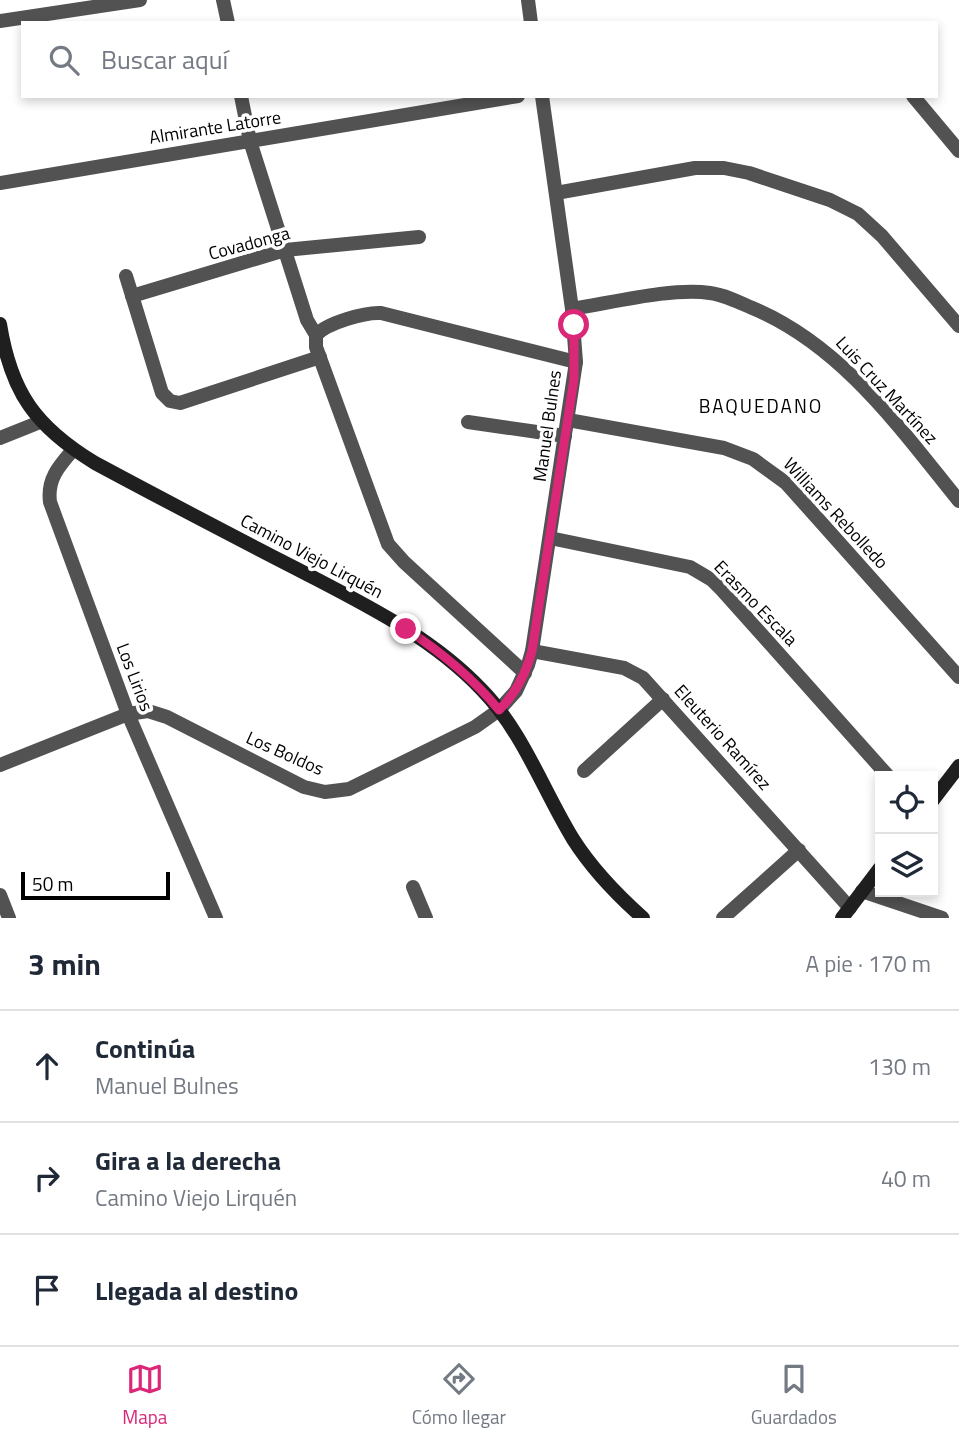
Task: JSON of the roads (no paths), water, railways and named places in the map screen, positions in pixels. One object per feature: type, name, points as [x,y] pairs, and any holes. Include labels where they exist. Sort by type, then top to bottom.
[{"type":"street","points":[[0,21],[140,0]]},
{"type":"street","points":[[223,0],[228,21]]},
{"type":"street","points":[[528,0],[531,21]]},
{"type":"street","points":[[242,98],[250,141],[307,320],[316,335],[315,343],[320,358],[388,544],[404,562],[525,673]]},
{"type":"street","name":"Almirante Latorre","points":[[0,183],[506,98]]},
{"type":"street","name":"Manuel Bulnes","points":[[499,710],[516,691],[532,651],[576,362],[572,309],[542,98]]},
{"type":"street","points":[[915,98],[959,151]]},
{"type":"street","points":[[556,194],[695,168],[724,168],[749,173],[830,200],[858,214],[882,236],[959,326]]},
{"type":"street","name":"Covadonga","points":[[132,296],[285,250],[419,237]]},
{"type":"street","points":[[126,276],[162,393],[175,403],[320,358]]},
{"type":"street","name":"Luis Cruz Martínez","points":[[572,309],[674,293],[697,292],[734,300],[784,322],[825,350],[864,388],[959,500]]},
{"type":"street","points":[[316,335],[327,327],[367,313],[381,313],[576,362]]},
{"type":"street","name":"Camino Viejo Lirquén","points":[[0,324],[14,381],[40,422],[73,450],[396,624],[451,661],[485,692],[512,728],[585,857],[617,895],[643,918]]},
{"type":"street","name":"Williams Rebolledo","points":[[568,419],[724,448],[753,459],[770,470],[793,490],[959,677]]},
{"type":"street","points":[[0,438],[40,422]]},
{"type":"street","points":[[468,422],[565,436]]},
{"type":"street","name":"Los Lirios","points":[[73,450],[52,478],[49,488],[50,502],[128,715],[216,918]]},
{"type":"street","name":"Erasmo Escala","points":[[550,538],[679,564],[701,572],[722,590],[884,771]]},
{"type":"street","name":"Eleuterio Ramírez","points":[[532,651],[624,668],[643,678],[799,850],[846,913]]},
{"type":"street","points":[[584,771],[663,699]]},
{"type":"street","name":"Los Boldos","points":[[0,765],[138,711],[158,712],[304,787],[337,792],[360,785],[454,738],[485,722],[499,710]]},
{"type":"street","points":[[938,793],[959,766]]},
{"type":"street","points":[[723,918],[799,850]]},
{"type":"street","points":[[846,913],[875,874]]},
{"type":"street","points":[[413,887],[426,918]]},
{"type":"street","points":[[862,891],[942,918]]},
{"type":"street","points":[[0,895],[9,918]]},
{"type":"district","name":"BAQUEDANO","points":[[761,405]]}]
